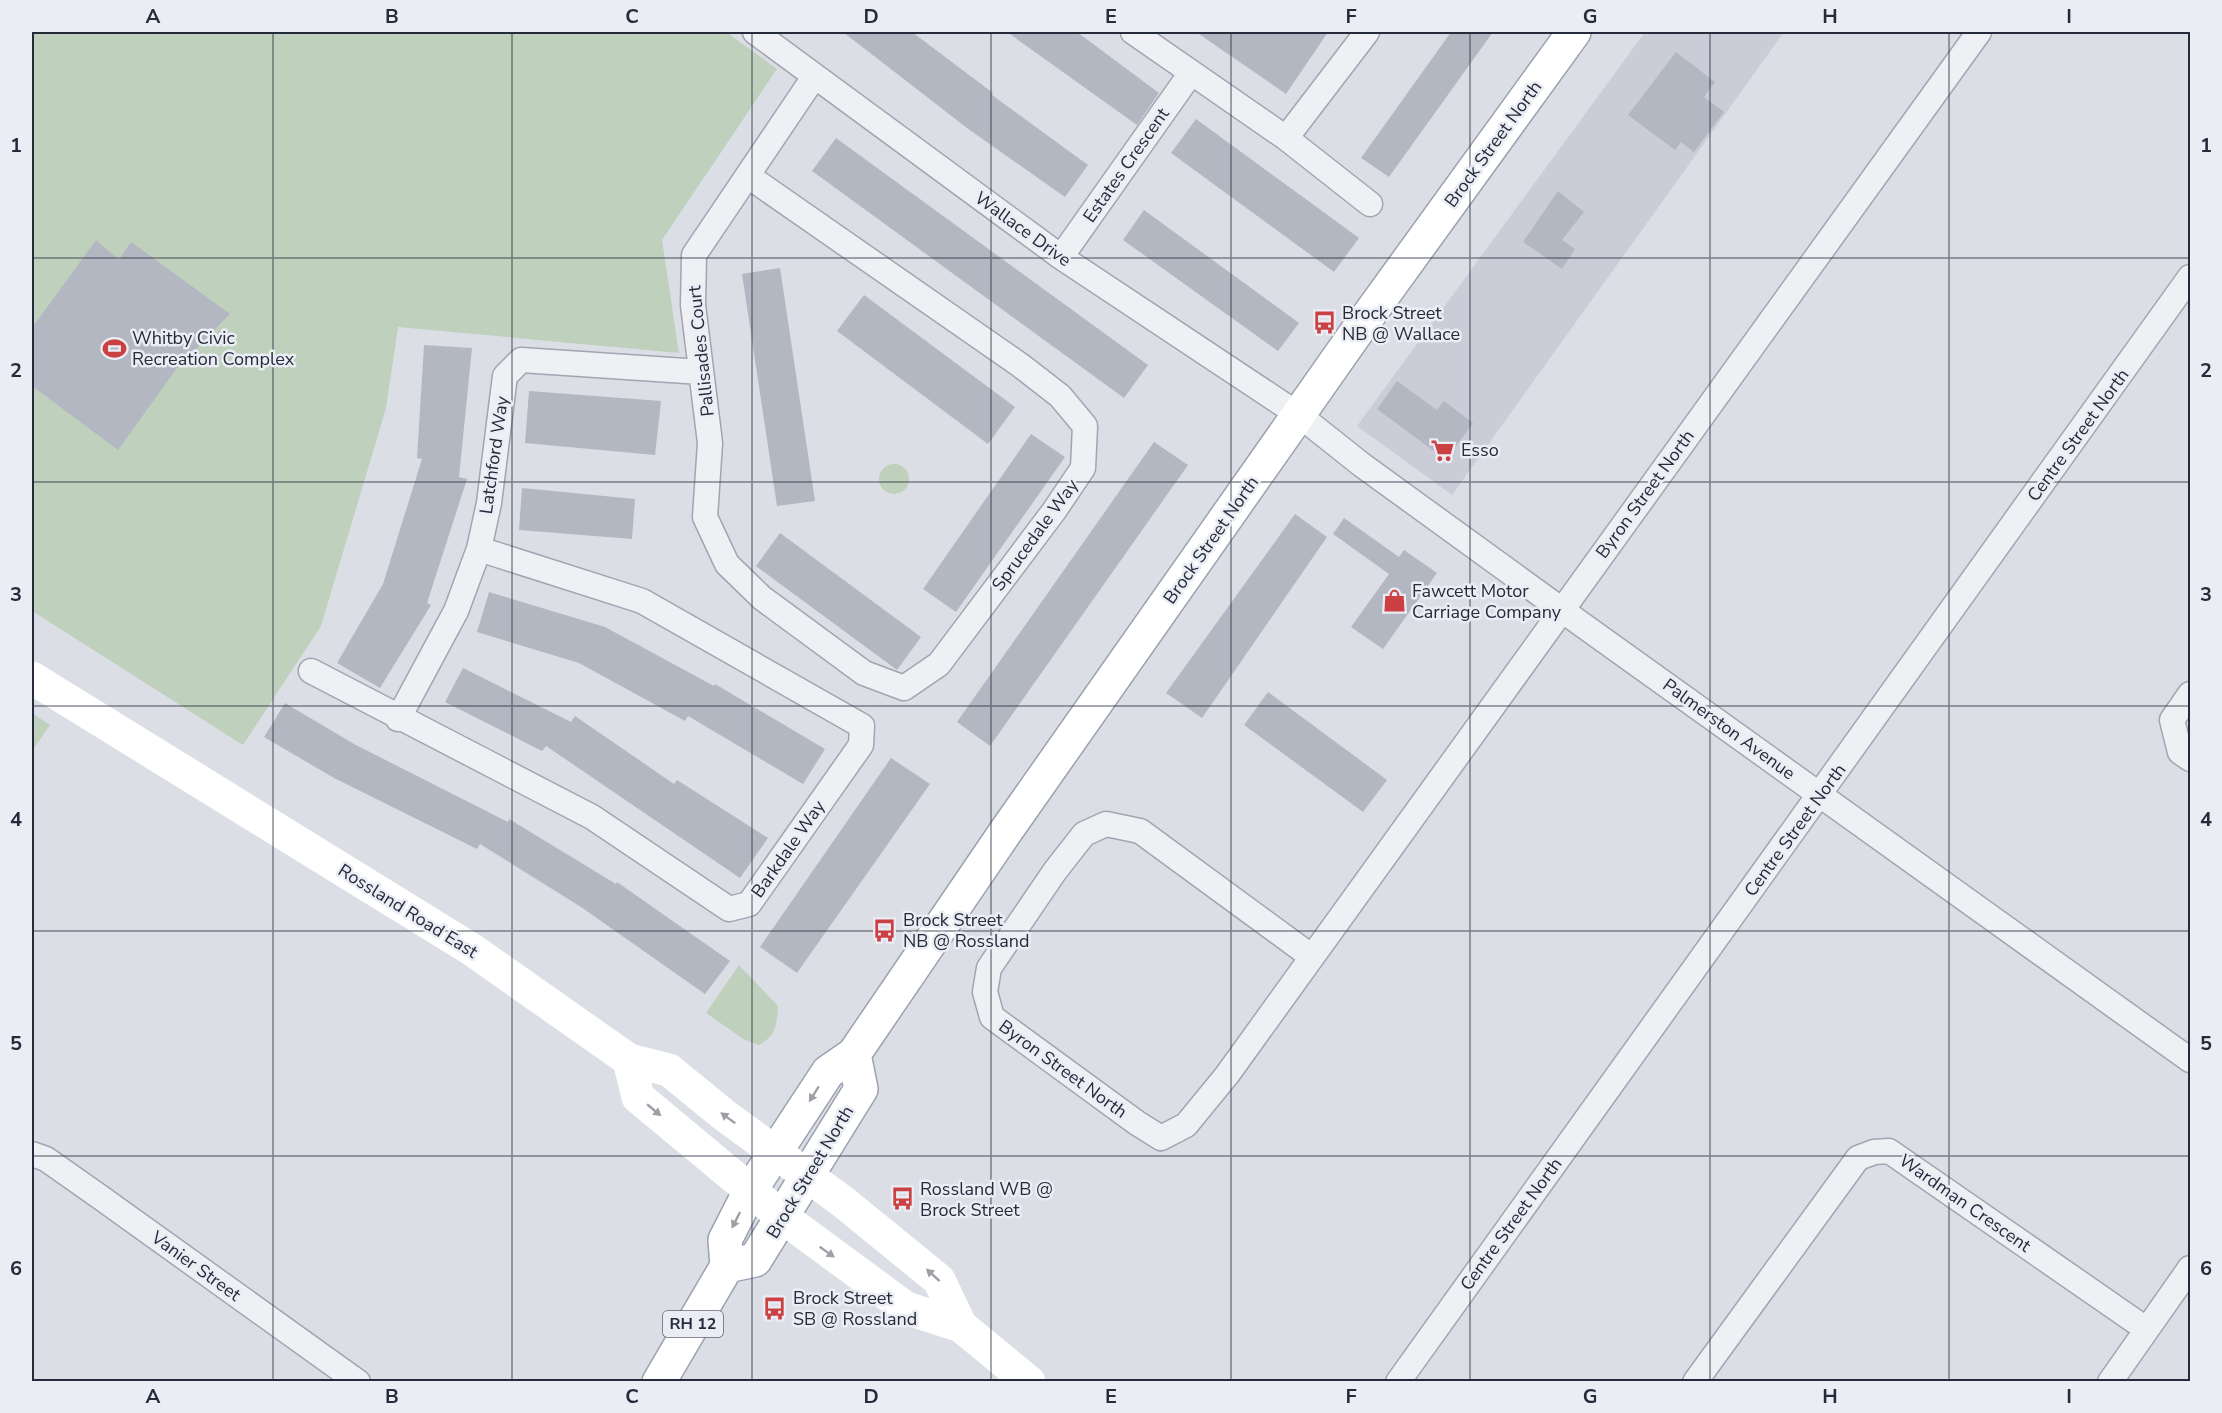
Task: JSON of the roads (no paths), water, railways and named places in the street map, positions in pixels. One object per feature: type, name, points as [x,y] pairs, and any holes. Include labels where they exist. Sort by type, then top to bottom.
[{"type":"main road","name":"Brock Street North","points":[[854,1053],[861,1089],[755,1260],[727,1266],[725,1240],[750,1191],[828,1072],[854,1053],[1006,831],[1299,415],[1574,32]]},
{"type":"main road","name":"Rossland Road East","points":[[32,678],[471,950],[629,1059],[669,1070],[939,1280],[961,1326]]},
{"type":"main road","points":[[629,1059],[638,1097],[750,1191],[906,1308],[961,1326],[1029,1382]]},
{"type":"main road","name":"RH 12","points":[[659,1382],[727,1266]]},
{"type":"street","name":"Wallace Drive","points":[[755,32],[1061,257],[1299,415]]},
{"type":"street","points":[[1133,32],[1286,138],[1370,204]]},
{"type":"street","points":[[1286,138],[1367,32]]},
{"type":"street","name":"Byron Street North","points":[[1312,957],[1140,831],[1106,824],[1084,834],[1048,880],[989,968],[986,993],[992,1017],[1128,1117],[1161,1138],[1186,1125],[1227,1075],[1979,32]]},
{"type":"street","name":"Estates Crescent","points":[[1061,257],[1191,73]]},
{"type":"street","name":"Pallisades Court","points":[[705,517],[710,443],[693,304],[694,255],[814,77]]},
{"type":"street","name":"Sprucedale Way","points":[[705,517],[727,564],[762,598],[864,673],[904,688],[939,664],[1083,468],[1085,426],[1060,396],[886,270],[748,176]]},
{"type":"street","name":"Centre Street North","points":[[1398,1382],[2190,277]]},
{"type":"street","name":"Latchford Way","points":[[398,719],[456,611],[479,549],[489,503],[505,376],[520,360],[701,372]]},
{"type":"street","name":"Palmerston Avenue","points":[[1299,415],[1362,465],[1562,610],[2190,1060]]},
{"type":"street","name":"Barkdale Way","points":[[311,671],[398,719],[592,818],[729,909],[749,904],[861,745],[862,726],[642,601],[479,549]]},
{"type":"street","points":[[2190,693],[2172,720],[2180,752],[2190,759]]},
{"type":"street","name":"Wardman Crescent","points":[[1695,1382],[1858,1158],[1874,1152],[1890,1151],[2146,1329]]},
{"type":"street","name":"Vanier Street","points":[[32,1154],[46,1159],[358,1382]]},
{"type":"street","points":[[2110,1382],[2190,1268]]},
{"type":"place","name":"Brock Street NB @ Wallace","points":[[1324,323]]},
{"type":"place","name":"Whitby Civic Recreation Complex","points":[[114,348]]},
{"type":"place","name":"Esso","points":[[1443,450]]},
{"type":"place","name":"Fawcett Motor Carriage Company","points":[[1394,601]]},
{"type":"place","name":"Brock Street NB @ Rossland","points":[[885,930]]},
{"type":"place","name":"Rossland WB @ Brock Street","points":[[902,1199]]},
{"type":"place","name":"Brock Street SB @ Rossland","points":[[775,1308]]}]
